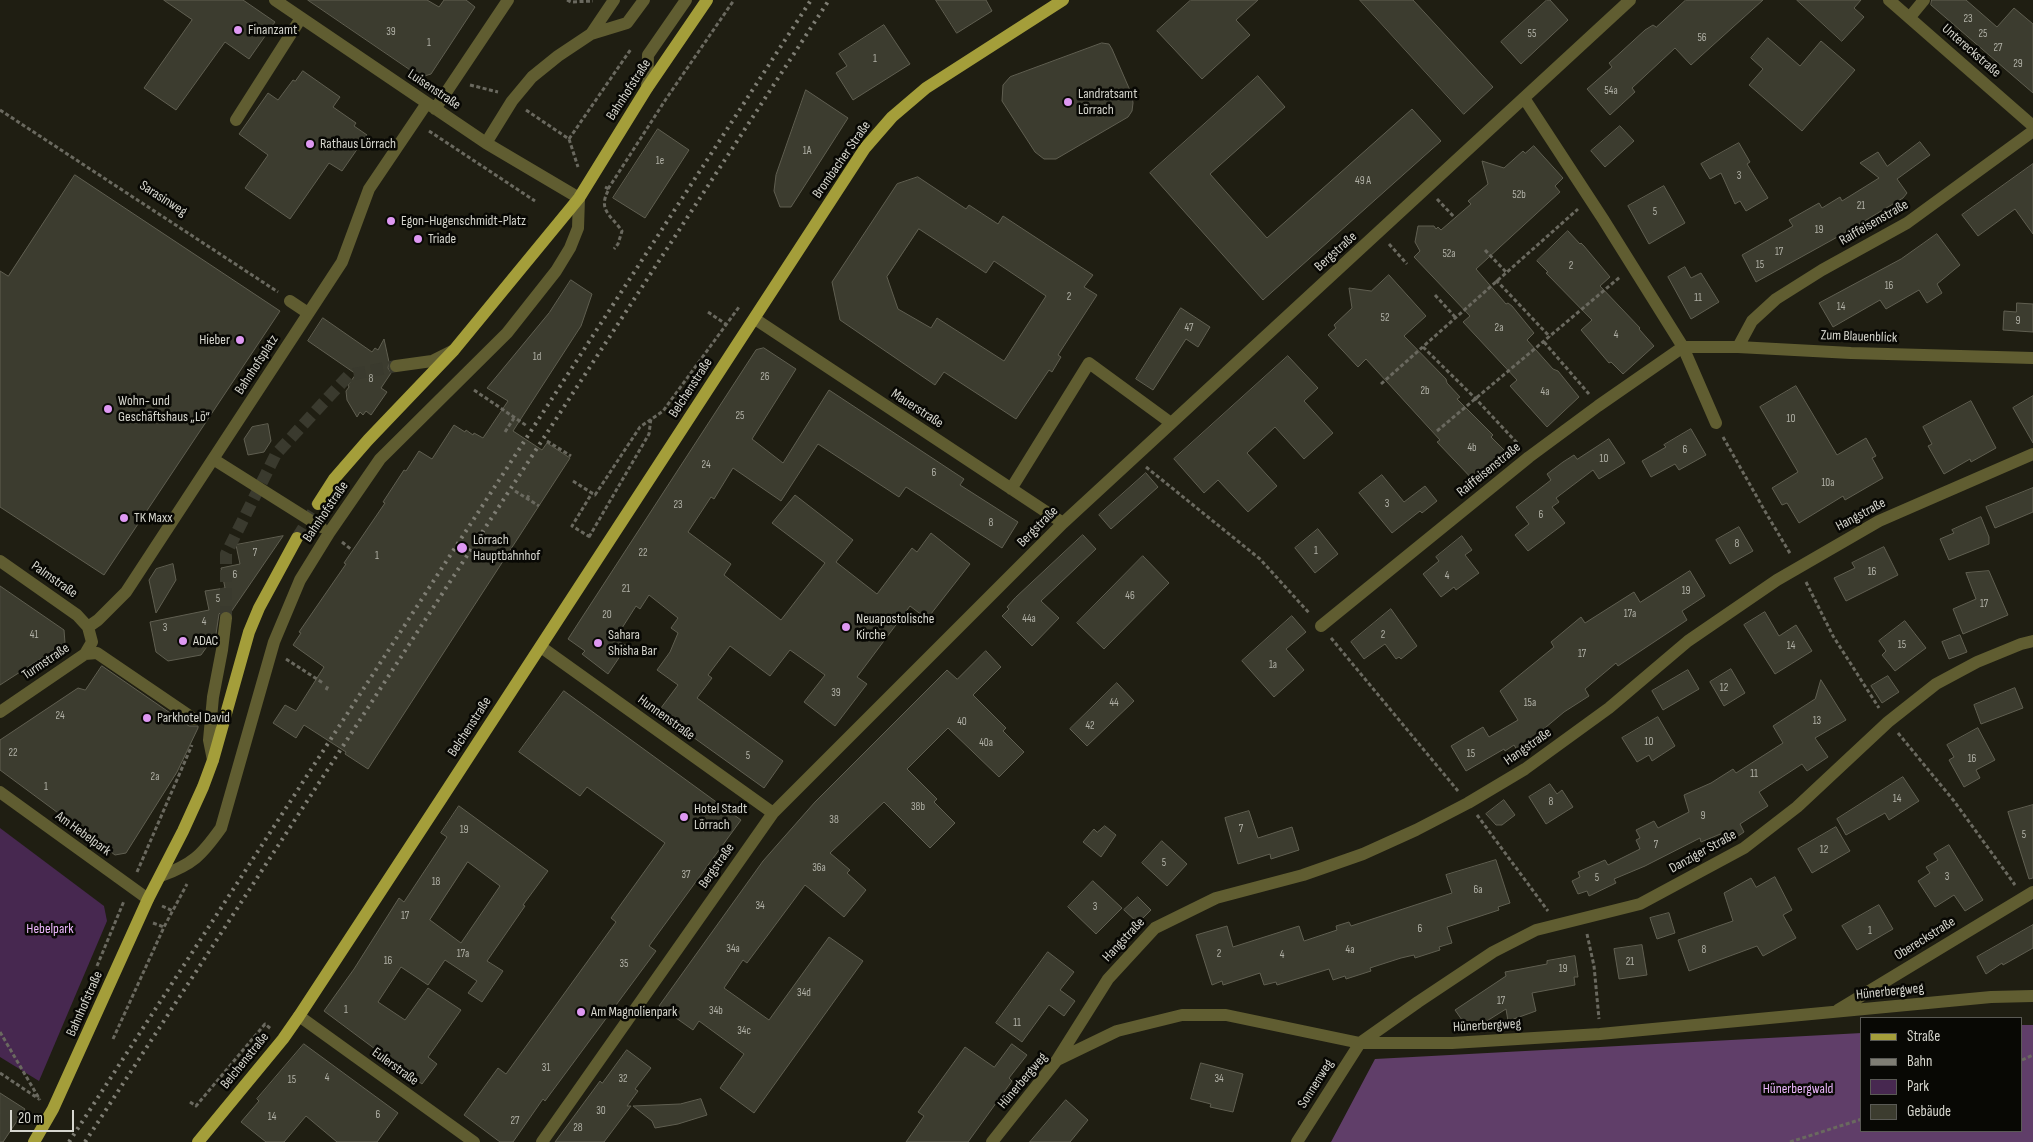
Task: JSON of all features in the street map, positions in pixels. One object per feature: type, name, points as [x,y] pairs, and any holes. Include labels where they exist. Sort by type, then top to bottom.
[{"type":"main road","name":"Bahnhofstraße","points":[[318,504],[334,479],[368,440],[454,350],[579,198],[647,88],[707,0]]},
{"type":"main road","name":"Brombacher Straße","points":[[755,319],[865,148],[892,117],[926,88],[1063,0]]},
{"type":"main road","name":"Belchenstraße","points":[[198,1142],[283,1039],[299,1016],[755,319]]},
{"type":"main road","name":"Bahnhofstraße","points":[[34,1142],[53,1110],[148,900],[186,825],[213,760],[249,632],[259,608],[297,538]]},
{"type":"street","name":"Luisenstraße","points":[[275,0],[486,143],[579,198]]},
{"type":"street","name":"Bahnhofsplatz","points":[[88,627],[98,620],[126,592],[342,262],[369,189],[415,122],[453,81],[508,0]]},
{"type":"street","points":[[486,143],[512,101],[532,77],[558,56],[591,34],[627,23],[644,0]]},
{"type":"street","points":[[647,88],[648,55],[686,0]]},
{"type":"street","name":"Bergstraße","points":[[542,1142],[773,813],[1063,523],[1630,0]]},
{"type":"street","name":"Untereckstraße","points":[[1889,0],[2033,126]]},
{"type":"street","points":[[1910,17],[1924,0]]},
{"type":"street","points":[[591,34],[611,5]]},
{"type":"street","points":[[236,120],[301,18]]},
{"type":"street","points":[[1524,98],[1683,347],[1716,423]]},
{"type":"street","name":"Raiffeisenstraße","points":[[1738,347],[1752,322],[1776,299],[1822,270],[1908,223],[2033,131]]},
{"type":"street","name":"Bahnhofstraße","points":[[161,876],[183,868],[203,853],[221,828],[272,649],[300,580],[329,533],[380,459],[507,333],[556,272],[570,248],[578,228],[579,198]]},
{"type":"street","points":[[290,300],[308,313]]},
{"type":"street","name":"Mauerstraße","points":[[755,319],[1063,523]]},
{"type":"street","name":"Raiffeisenstraße","points":[[1321,626],[1529,457],[1683,347]]},
{"type":"street","name":"Zum Blauenblick","points":[[1683,347],[1738,347],[2033,358]]},
{"type":"street","points":[[396,366],[432,361],[454,350]]},
{"type":"street","points":[[1011,489],[1090,364],[1171,423]]},
{"type":"street","name":"Hangstraße","points":[[1057,1060],[1108,980],[1154,928],[1216,898],[1303,875],[1362,854],[1416,830],[1468,803],[1525,769],[1609,708],[1688,641],[1799,567],[1879,521],[2033,454]]},
{"type":"street","points":[[213,459],[321,527]]},
{"type":"street","name":"Palmstraße","points":[[0,561],[77,614],[88,627]]},
{"type":"street","points":[[213,760],[209,740],[213,697],[226,618]]},
{"type":"street","name":"Turmstraße","points":[[0,712],[85,654],[92,642],[88,627]]},
{"type":"street","name":"Danziger Straße","points":[[1360,1043],[1493,952],[1536,930],[1640,904],[1744,848],[1797,807],[1888,722],[1936,684],[1977,662],[2012,647],[2033,642]]},
{"type":"street","name":"Hunnenstraße","points":[[542,647],[773,813]]},
{"type":"street","points":[[85,654],[96,653],[194,719]]},
{"type":"street","name":"Am Hebelpark","points":[[0,792],[148,900]]},
{"type":"street","name":"Obereckstraße","points":[[1834,1013],[2028,895]]},
{"type":"street","name":"Hünerbergweg","points":[[992,1142],[1057,1060],[1117,1031],[1182,1015],[1226,1014],[1360,1043],[1452,1043],[1600,1034],[1991,997],[2033,996]]},
{"type":"street","name":"Eulerstraße","points":[[299,1016],[474,1142]]},
{"type":"street","name":"Sonnenweg","points":[[1297,1142],[1360,1043]]},
{"type":"path","points":[[567,0],[570,2],[592,0],[611,5]]},
{"type":"path","points":[[614,249],[618,244],[622,231],[604,210],[604,198],[608,189],[666,99],[734,0]]},
{"type":"path","points":[[569,139],[637,42]]},
{"type":"path","points":[[453,81],[497,92],[569,139],[578,168],[608,189]]},
{"type":"path","name":"Sarasinweg","points":[[0,110],[290,300]]},
{"type":"path","points":[[415,122],[534,201]]},
{"type":"path","points":[[1427,188],[1455,218]]},
{"type":"path","points":[[1381,384],[1496,280],[1590,199]]},
{"type":"path","points":[[1379,233],[1407,264]]},
{"type":"path","points":[[1485,250],[1506,272]]},
{"type":"path","points":[[1437,431],[1632,267]]},
{"type":"path","points":[[1496,280],[1550,337]]},
{"type":"path","points":[[1436,295],[1456,318]]},
{"type":"path","points":[[573,481],[595,495],[640,427],[663,411],[728,325],[708,312]]},
{"type":"path","points":[[1544,342],[1581,383]]},
{"type":"path","points":[[1423,348],[1476,399],[1522,448]]},
{"type":"path","points":[[476,391],[507,415],[527,426]]},
{"type":"path","points":[[505,432],[514,418]]},
{"type":"path","points":[[590,537],[649,434],[651,418]]},
{"type":"path","points":[[1716,423],[1766,513],[1799,567],[1833,636],[1888,722],[2028,895]]},
{"type":"path","points":[[548,441],[559,450],[572,456]]},
{"type":"path","points":[[1134,457],[1260,559],[1321,626],[1468,803],[1552,916]]},
{"type":"path","points":[[515,492],[539,506]]},
{"type":"path","points":[[527,499],[530,493]]},
{"type":"path","points":[[592,493],[572,526],[605,547]]},
{"type":"path","points":[[272,649],[323,683]]},
{"type":"path","points":[[326,690],[328,686]]},
{"type":"path","points":[[130,888],[198,732],[198,725],[194,719]]},
{"type":"path","points":[[113,1039],[164,928],[203,853]]},
{"type":"path","points":[[1584,918],[1594,966],[1600,1034]]},
{"type":"path","points":[[190,1102],[196,1106],[265,1024]]},
{"type":"path","points":[[0,1032],[40,1100]]},
{"type":"path","points":[[0,1073],[53,1110]]},
{"type":"path","points":[[1790,1142],[1860,1120]]},
{"type":"green space","name":"Hebelpark","points":[[0,828],[104,906],[107,921],[39,1081],[0,1057]]},
{"type":"green space","name":"Hünerbergwald","points":[[2023,1025],[2033,1025],[2033,1142],[1331,1142],[1375,1059],[1860,1033],[1860,1132],[2023,1132]]},
{"type":"building","points":[[164,0],[243,0],[275,22],[249,59],[225,42],[176,110],[144,88],[192,20]]},
{"type":"building","points":[[308,0],[427,0],[439,7],[444,0],[466,0],[475,7],[431,74],[421,77]]},
{"type":"building","points":[[936,0],[986,0],[992,11],[957,33]]},
{"type":"building","points":[[1191,0],[1258,0],[1236,20],[1250,35],[1202,79],[1157,31]]},
{"type":"building","points":[[1360,0],[1413,0],[1493,87],[1464,114]]},
{"type":"building","points":[[1547,0],[1550,0],[1568,20],[1521,64],[1501,42]]},
{"type":"building","points":[[1686,0],[1763,0],[1691,65],[1675,48],[1632,88],[1635,92],[1610,115],[1587,89],[1612,67],[1609,63],[1645,30],[1653,25],[1656,27]]},
{"type":"building","points":[[1797,0],[1861,0],[1854,8],[1864,17],[1842,41]]},
{"type":"building","points":[[1932,0],[1966,0],[1997,27],[2014,8],[2033,24],[2033,93],[1931,5]]},
{"type":"building","points":[[884,25],[910,64],[853,100],[836,73],[847,66],[839,54]]},
{"type":"building","points":[[1768,38],[1800,66],[1821,41],[1855,70],[1802,131],[1749,85],[1763,69],[1751,58]]},
{"type":"building","name":"Landratsamt Lörrach","points":[[1102,43],[1109,44],[1112,49],[1132,95],[1132,111],[1128,117],[1056,159],[1044,159],[1035,152],[1002,101],[1003,85],[1010,77]]},
{"type":"building","name":"Rathaus Lörrach","points":[[303,71],[340,97],[333,107],[356,123],[354,126],[367,135],[342,171],[329,163],[290,219],[245,188],[268,155],[239,134],[268,93],[278,100],[293,80],[295,81]]},
{"type":"building","points":[[1258,76],[1285,107],[1210,174],[1267,238],[1412,109],[1441,141],[1263,300],[1150,173]]},
{"type":"building","points":[[806,90],[848,118],[791,207],[780,207],[774,191],[776,175]]},
{"type":"building","points":[[1620,126],[1634,141],[1605,167],[1591,151]]},
{"type":"building","points":[[658,129],[689,150],[645,218],[613,198]]},
{"type":"building","points":[[1920,142],[1930,155],[1897,179],[1907,193],[1903,198],[1756,282],[1742,255],[1793,226],[1789,220],[1819,203],[1822,208],[1840,197],[1842,201],[1879,178],[1860,163],[1878,152],[1887,166]]},
{"type":"building","points":[[1739,143],[1750,162],[1747,164],[1768,198],[1746,211],[1740,201],[1735,204],[1721,173],[1710,179],[1701,164]]},
{"type":"building","points":[[1534,146],[1563,178],[1555,186],[1560,192],[1476,269],[1506,304],[1508,303],[1512,306],[1534,333],[1527,340],[1553,369],[1558,371],[1579,397],[1547,427],[1510,386],[1517,380],[1463,322],[1470,316],[1414,257],[1420,251],[1415,242],[1418,226],[1434,226],[1436,229],[1438,227],[1441,230],[1471,204],[1468,201],[1488,184],[1482,161],[1504,168],[1523,151],[1525,153]]},
{"type":"building","points":[[2033,164],[2033,234],[2015,209],[1978,236],[1962,215]]},
{"type":"building","name":"Wohn- und Geschäftshaus „Lö“","points":[[75,175],[280,311],[104,575],[0,507],[0,271],[8,276]]},
{"type":"building","points":[[918,177],[966,209],[969,205],[998,224],[1003,216],[1093,275],[1084,287],[1097,295],[1058,355],[1061,357],[1052,372],[1049,370],[1016,419],[944,372],[935,385],[840,320],[832,282],[897,184]],"holes":[[[919,229],[986,273],[994,261],[1046,296],[1004,361],[937,318],[931,328],[898,309],[887,277]]]},
{"type":"building","points":[[1664,186],[1685,223],[1649,244],[1628,206]]},
{"type":"building","points":[[1568,231],[1584,246],[1610,277],[1600,286],[1640,328],[1654,346],[1623,374],[1611,362],[1609,363],[1581,330],[1592,320],[1546,273],[1548,272],[1537,261]]},
{"type":"building","points":[[1937,234],[1960,265],[1937,284],[1942,293],[1927,303],[1919,290],[1886,309],[1880,300],[1833,327],[1819,303],[1901,259]]},
{"type":"building","points":[[1685,267],[1691,278],[1701,273],[1719,302],[1691,319],[1668,277]]},
{"type":"building","points":[[1389,275],[1426,316],[1404,336],[1446,379],[1447,383],[1460,397],[1457,399],[1493,435],[1491,437],[1507,453],[1476,483],[1437,442],[1440,440],[1366,359],[1358,367],[1328,335],[1336,328],[1334,325],[1352,308],[1349,288],[1371,291]]},
{"type":"building","points":[[571,280],[592,294],[581,326],[513,431],[542,450],[547,443],[570,458],[368,769],[345,754],[346,752],[304,725],[296,738],[273,723],[285,705],[296,711],[324,667],[293,645],[301,633],[299,632],[346,564],[344,563],[385,503],[383,502],[404,470],[406,471],[419,451],[432,459],[454,425],[465,432],[466,430],[473,435],[474,433],[483,438],[508,401],[487,388],[549,313]]},
{"type":"building","points":[[2017,303],[2033,304],[2033,332],[2003,330],[2004,311],[2016,312]]},
{"type":"building","points":[[1181,308],[1210,327],[1198,347],[1186,339],[1153,390],[1136,379]]},
{"type":"building","points":[[323,318],[372,352],[375,348],[378,350],[384,339],[389,362],[388,368],[391,373],[381,388],[387,392],[371,415],[366,411],[363,415],[360,412],[357,417],[347,400],[346,391],[349,387],[348,385],[356,374],[308,341]]},
{"type":"building","points":[[764,348],[796,369],[752,439],[783,463],[829,390],[964,479],[960,485],[1018,522],[1002,548],[906,487],[899,497],[818,444],[781,501],[733,468],[714,499],[711,497],[688,532],[731,564],[724,575],[781,620],[825,563],[772,523],[795,495],[853,540],[836,562],[877,594],[912,548],[917,552],[931,533],[970,564],[927,619],[910,606],[857,677],[867,684],[835,726],[804,702],[825,675],[790,650],[770,676],[730,646],[708,675],[712,678],[697,698],[783,761],[764,788],[658,712],[678,685],[657,670],[670,652],[678,633],[671,628],[678,618],[649,595],[640,609],[636,606],[615,639],[627,646],[608,674],[582,654],[585,651],[568,639],[756,350]]},
{"type":"building","points":[[1288,356],[1318,388],[1304,401],[1333,433],[1304,459],[1275,427],[1247,453],[1277,486],[1248,512],[1218,480],[1204,493],[1174,459]]},
{"type":"building","points":[[1796,386],[1837,455],[1866,438],[1876,456],[1872,458],[1883,478],[1845,500],[1843,496],[1799,523],[1787,503],[1782,505],[1772,488],[1798,472],[1760,407]]},
{"type":"building","points":[[2033,396],[2033,443],[2013,408]]},
{"type":"building","points":[[1971,401],[1996,448],[1971,462],[1970,459],[1944,474],[1928,446],[1932,444],[1923,427]]},
{"type":"building","points":[[268,424],[271,441],[264,452],[248,455],[244,439],[252,427]]},
{"type":"building","points":[[1691,429],[1706,455],[1679,470],[1675,464],[1651,477],[1642,461]]},
{"type":"building","points":[[1609,439],[1625,463],[1599,479],[1593,470],[1556,498],[1559,502],[1552,507],[1565,523],[1528,551],[1515,535],[1529,524],[1516,507],[1551,480],[1547,474],[1563,462],[1574,455],[1577,459]]},
{"type":"building","points":[[1146,473],[1158,487],[1111,529],[1099,515]]},
{"type":"building","points":[[1382,475],[1404,502],[1425,486],[1437,501],[1422,513],[1420,511],[1392,533],[1359,493]]},
{"type":"building","points":[[2033,488],[2033,512],[1995,528],[1986,507]]},
{"type":"building","points":[[1981,517],[1989,537],[1989,544],[1949,560],[1940,539],[1954,533],[1952,530]]},
{"type":"building","points":[[1739,527],[1753,551],[1730,564],[1716,540]]},
{"type":"building","points":[[1318,529],[1338,554],[1315,573],[1295,548]]},
{"type":"building","points":[[1083,535],[1096,549],[1041,601],[1059,618],[1032,646],[1002,616],[1009,609],[1007,607],[1015,598]]},
{"type":"building","points":[[283,536],[231,612],[223,610],[219,614],[216,634],[201,655],[168,661],[156,652],[150,622],[209,610],[205,591],[225,588],[221,568],[240,564],[236,545]]},
{"type":"building","points":[[1462,536],[1472,550],[1465,555],[1479,573],[1456,590],[1454,587],[1441,597],[1423,574],[1439,561],[1436,557]]},
{"type":"building","points":[[1884,547],[1898,575],[1846,601],[1834,578],[1855,568],[1852,563]]},
{"type":"building","points":[[1143,556],[1169,583],[1104,649],[1077,623]]},
{"type":"building","points":[[173,564],[176,580],[156,613],[149,580],[156,569]]},
{"type":"building","points":[[1690,571],[1705,596],[1682,611],[1687,620],[1618,666],[1616,663],[1585,689],[1589,696],[1564,712],[1533,738],[1535,741],[1518,752],[1514,745],[1505,751],[1504,749],[1466,771],[1451,746],[1483,727],[1489,737],[1518,720],[1500,691],[1554,647],[1551,642],[1581,617],[1585,623],[1634,592],[1640,602]]},
{"type":"building","points":[[1989,571],[2008,615],[1963,634],[1953,609],[1976,599],[1966,573]]},
{"type":"building","points":[[0,586],[64,630],[65,643],[0,685]]},
{"type":"building","points":[[1391,609],[1417,646],[1401,659],[1399,657],[1396,659],[1385,644],[1364,659],[1351,642]]},
{"type":"building","points":[[1765,612],[1779,636],[1796,625],[1812,651],[1775,674],[1744,625]]},
{"type":"building","points":[[1292,616],[1306,632],[1286,649],[1304,670],[1274,697],[1242,661]]},
{"type":"building","points":[[1905,621],[1926,648],[1895,671],[1882,655],[1886,651],[1879,641]]},
{"type":"building","points":[[1960,635],[1967,652],[1949,659],[1942,642]]},
{"type":"building","points":[[986,651],[1001,667],[973,695],[1006,728],[1003,731],[1024,752],[999,777],[948,728],[907,769],[937,799],[934,802],[955,823],[930,848],[884,802],[830,853],[850,870],[847,873],[866,890],[844,917],[805,885],[747,963],[743,960],[724,988],[769,1020],[829,937],[863,961],[754,1113],[720,1088],[744,1054],[699,1021],[693,1030],[659,1006],[763,861],[815,802],[947,670],[957,679]]},
{"type":"building","points":[[102,666],[189,726],[198,726],[177,772],[126,853],[115,855],[0,770],[0,740],[78,688],[85,690]]},
{"type":"building","points":[[1731,669],[1745,693],[1724,706],[1710,682]]},
{"type":"building","points":[[1688,670],[1699,689],[1663,710],[1652,691]]},
{"type":"building","points":[[1888,676],[1899,692],[1882,703],[1871,686]]},
{"type":"building","points":[[1821,680],[1846,720],[1815,738],[1828,757],[1807,771],[1802,764],[1759,792],[1768,806],[1740,824],[1744,832],[1728,843],[1723,833],[1701,842],[1700,838],[1645,866],[1614,879],[1616,883],[1589,896],[1587,891],[1578,894],[1572,881],[1580,877],[1578,872],[1605,860],[1608,865],[1640,849],[1636,840],[1640,838],[1636,830],[1654,821],[1658,828],[1689,812],[1684,795],[1711,783],[1733,769],[1736,773],[1783,743],[1773,726],[1815,699]]},
{"type":"building","points":[[1117,683],[1134,701],[1087,746],[1070,729]]},
{"type":"building","points":[[2015,688],[2023,708],[1981,724],[1974,705]]},
{"type":"building","points":[[564,691],[741,820],[649,946],[656,951],[545,1101],[543,1099],[513,1142],[500,1142],[464,1115],[498,1068],[506,1074],[616,922],[611,918],[665,843],[587,787],[580,796],[519,752]]},
{"type":"building","points":[[1658,717],[1675,746],[1652,761],[1649,755],[1637,762],[1622,738]]},
{"type":"building","points":[[1978,728],[1995,760],[1976,770],[1980,778],[1964,787],[1949,760],[1954,757],[1947,745]]},
{"type":"building","points":[[1903,777],[1919,801],[1889,820],[1885,813],[1846,835],[1837,819]]},
{"type":"building","points":[[1550,784],[1557,794],[1562,790],[1573,807],[1546,824],[1529,797]]},
{"type":"building","points":[[1504,800],[1515,815],[1502,825],[1496,825],[1486,814]]},
{"type":"building","points":[[2033,805],[2033,878],[2029,879],[2008,812]]},
{"type":"building","points":[[459,806],[548,871],[523,905],[525,906],[487,961],[503,971],[482,1002],[468,993],[477,981],[445,960],[428,985],[401,967],[378,1002],[405,1020],[428,988],[461,1010],[428,1057],[437,1064],[422,1084],[324,1011],[354,969],[399,898],[404,902],[447,837],[441,833]],"holes":[[[468,862],[500,886],[461,943],[430,920]]]},
{"type":"building","points":[[1249,811],[1258,838],[1292,827],[1299,850],[1271,859],[1270,854],[1238,864],[1225,818]]},
{"type":"building","points":[[1105,826],[1116,835],[1101,857],[1083,842],[1094,829],[1097,832]]},
{"type":"building","points":[[1836,827],[1850,851],[1812,873],[1798,849]]},
{"type":"building","points":[[1162,841],[1187,864],[1167,886],[1142,863]]},
{"type":"building","points":[[1949,845],[1983,900],[1965,911],[1954,895],[1935,907],[1918,881],[1930,873],[1926,867],[1938,860],[1934,854]]},
{"type":"building","points":[[1496,860],[1510,903],[1498,907],[1499,910],[1447,927],[1452,943],[1439,947],[1440,950],[1415,958],[1414,955],[1401,958],[1370,968],[1371,971],[1346,979],[1345,976],[1333,980],[1329,969],[1277,985],[1276,982],[1264,985],[1260,973],[1223,985],[1222,981],[1212,985],[1196,935],[1227,926],[1233,947],[1299,926],[1304,941],[1337,930],[1336,926],[1349,922],[1351,926],[1452,893],[1446,875]]},
{"type":"building","points":[[1775,877],[1792,910],[1783,915],[1796,938],[1763,956],[1757,946],[1689,971],[1678,940],[1733,921],[1724,893],[1751,878],[1756,887]]},
{"type":"building","points":[[1093,881],[1122,908],[1096,934],[1068,907]]},
{"type":"building","points":[[1138,897],[1151,910],[1138,923],[1124,910]]},
{"type":"building","points":[[1879,905],[1893,929],[1857,950],[1842,926]]},
{"type":"building","points":[[1669,913],[1675,933],[1657,939],[1650,918]]},
{"type":"building","points":[[2033,925],[2033,948],[2003,965],[2002,963],[1986,974],[1977,957]]},
{"type":"building","points":[[1642,945],[1647,975],[1619,979],[1614,949]]},
{"type":"building","points":[[1048,952],[1074,972],[1060,990],[1075,1001],[1064,1016],[1049,1005],[1022,1042],[996,1023]]},
{"type":"building","points":[[1575,956],[1578,977],[1574,977],[1575,985],[1532,993],[1536,1011],[1508,1021],[1506,1009],[1482,1024],[1480,1022],[1469,1030],[1455,1010],[1506,976],[1505,972],[1547,964],[1547,961]]},
{"type":"building","points":[[304,1044],[398,1113],[377,1142],[337,1142],[306,1116],[284,1142],[266,1142],[241,1122],[259,1101],[257,1099]]},
{"type":"building","points":[[1012,1044],[1027,1055],[1009,1078],[1012,1081],[968,1142],[906,1142],[924,1116],[918,1112],[965,1047],[994,1067]]},
{"type":"building","points":[[627,1050],[651,1068],[635,1089],[638,1091],[627,1106],[631,1106],[604,1142],[555,1142],[600,1081],[602,1083]]},
{"type":"building","points":[[1201,1063],[1243,1074],[1233,1112],[1210,1107],[1211,1104],[1191,1099]]},
{"type":"building","points":[[0,1093],[25,1109],[3,1142],[0,1142]]},
{"type":"building","points":[[701,1099],[707,1115],[678,1124],[655,1128],[652,1121],[633,1106],[680,1104]]},
{"type":"building","points":[[1066,1100],[1088,1120],[1070,1142],[1030,1142]]},
{"type":"tunnel","points":[[226,618],[226,554],[276,454],[349,375],[396,366]]},
{"type":"tunnel","points":[[297,538],[318,504]]},
{"type":"railway","points":[[69,1142],[811,0]]},
{"type":"railway","points":[[85,1142],[829,0]]},
{"type":"place","name":"Finanzamt","points":[[238,30]]},
{"type":"place","name":"Landratsamt Lörrach","points":[[1068,102]]},
{"type":"place","name":"Rathaus Lörrach","points":[[310,144]]},
{"type":"place","name":"Egon-Hugenschmidt-Platz","points":[[391,221]]},
{"type":"place","name":"Triade","points":[[418,239]]},
{"type":"place","name":"Hieber","points":[[240,340]]},
{"type":"place","name":"Wohn- und Geschäftshaus „Lö“","points":[[108,409]]},
{"type":"place","name":"TK Maxx","points":[[124,518]]},
{"type":"place","name":"Lörrach Hauptbahnhof","points":[[462,548]]},
{"type":"place","name":"Neuapostolische Kirche","points":[[846,627]]},
{"type":"place","name":"ADAC","points":[[183,641]]},
{"type":"place","name":"Sahara Shisha Bar","points":[[598,643]]},
{"type":"place","name":"Parkhotel David","points":[[147,718]]},
{"type":"place","name":"Hotel Stadt Lörrach","points":[[684,817]]},
{"type":"place","name":"Am Magnolienpark","points":[[581,1012]]}]
